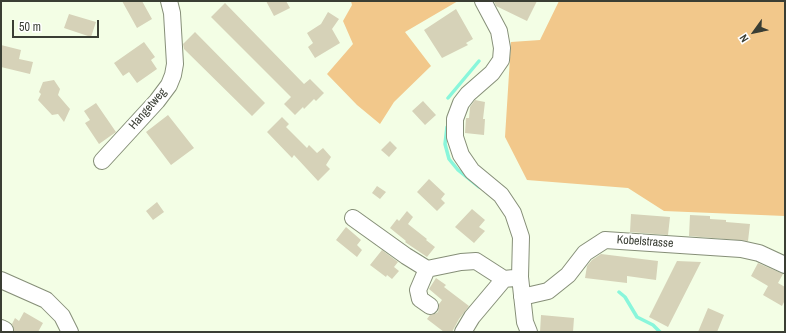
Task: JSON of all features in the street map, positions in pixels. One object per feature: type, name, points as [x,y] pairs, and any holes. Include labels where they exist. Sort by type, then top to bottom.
[{"type":"street","name":"Hangetweg","points":[[102,161],[169,85],[175,64],[172,13],[169,1]]},
{"type":"street","points":[[463,332],[472,317],[512,278],[521,237],[513,213],[501,195],[472,171],[461,155],[455,137],[455,119],[460,103],[492,73],[501,60],[502,48],[499,32],[483,1]]},
{"type":"street","points":[[353,218],[406,256],[428,269],[461,262],[476,261],[512,278],[522,297],[525,322],[529,332]]},
{"type":"street","name":"Kobelstrasse","points":[[522,297],[548,291],[568,275],[585,252],[605,240],[741,249],[760,253],[785,265]]},
{"type":"street","points":[[428,269],[418,290],[420,299],[430,306]]},
{"type":"street","points":[[1,280],[46,300],[62,316],[70,332]]},
{"type":"shaded area","points":[[351,1],[458,1],[405,32],[431,66],[394,102],[380,124],[357,105],[327,74],[353,44],[343,21],[352,5]]},
{"type":"shaded area","points":[[559,1],[785,1],[785,216],[664,211],[628,188],[527,180],[505,137],[511,42],[540,40]]},
{"type":"building","points":[[122,1],[142,1],[152,19],[137,28]]},
{"type":"building","points":[[266,1],[286,1],[290,8],[274,16]]},
{"type":"building","points":[[494,1],[537,1],[527,21],[496,6]]},
{"type":"building","points":[[225,3],[304,84],[310,79],[324,93],[316,101],[314,99],[304,109],[303,107],[295,115],[284,104],[291,97],[211,17]]},
{"type":"building","points":[[456,9],[473,39],[466,43],[468,45],[442,58],[424,30]]},
{"type":"building","points":[[328,12],[339,19],[332,29],[340,43],[315,58],[308,47],[313,43],[307,33],[321,24]]},
{"type":"building","points":[[69,14],[96,22],[91,37],[64,28]]},
{"type":"building","points":[[195,32],[265,103],[252,116],[184,49],[183,44]]},
{"type":"building","points":[[144,42],[155,57],[151,60],[157,69],[137,83],[129,72],[123,76],[114,63]]},
{"type":"building","points":[[1,45],[21,50],[19,59],[33,62],[30,74],[1,67]]},
{"type":"building","points":[[54,80],[60,89],[58,95],[70,109],[64,122],[58,114],[52,115],[38,100],[41,94],[39,92],[43,82]]},
{"type":"building","points":[[475,100],[485,102],[483,119],[485,119],[484,135],[465,133],[466,118],[469,118],[470,107]]},
{"type":"building","points":[[423,101],[436,115],[425,125],[412,111]]},
{"type":"building","points":[[96,103],[116,132],[99,144],[85,123],[90,120],[84,111]]},
{"type":"building","points":[[168,115],[194,148],[171,165],[146,132]]},
{"type":"building","points":[[282,117],[289,124],[286,127],[307,148],[309,145],[317,153],[323,148],[331,157],[326,165],[330,169],[318,181],[294,155],[292,158],[267,132]]},
{"type":"building","points":[[390,141],[397,148],[389,157],[381,150]]},
{"type":"building","points":[[429,179],[445,194],[441,199],[445,203],[437,211],[417,192]]},
{"type":"building","points":[[377,186],[386,192],[380,199],[372,193]]},
{"type":"building","points":[[157,202],[164,212],[153,220],[146,211]]},
{"type":"building","points":[[472,209],[485,220],[479,227],[485,231],[474,243],[455,227]]},
{"type":"building","points":[[407,211],[413,217],[408,224],[435,247],[427,257],[405,242],[406,241],[390,228],[397,219],[399,221]]},
{"type":"building","points":[[631,214],[670,217],[668,235],[630,232]]},
{"type":"building","points":[[690,215],[710,216],[710,219],[750,224],[748,241],[689,236]]},
{"type":"building","points":[[346,227],[361,240],[357,245],[362,250],[357,257],[336,240]]},
{"type":"building","points":[[382,250],[398,262],[394,267],[399,271],[392,279],[387,275],[386,277],[370,265]]},
{"type":"building","points":[[601,254],[658,261],[656,280],[627,276],[627,283],[585,278],[587,266],[592,260]]},
{"type":"building","points":[[677,261],[701,262],[668,327],[649,317]]},
{"type":"building","points":[[758,263],[783,274],[778,283],[785,287],[785,300],[782,306],[763,295],[768,286],[751,276]]},
{"type":"building","points":[[436,278],[446,285],[444,287],[469,306],[459,319],[452,332],[444,332],[427,319],[430,315],[438,312],[439,304],[442,300],[429,289]]},
{"type":"building","points":[[708,308],[724,315],[717,332],[698,332]]},
{"type":"building","points":[[24,312],[43,323],[38,332],[14,331],[12,324],[15,318],[19,321]]},
{"type":"building","points":[[541,315],[574,318],[573,332],[540,332]]},
{"type":"waterway","points":[[448,98],[479,61]]},
{"type":"waterway","points":[[447,127],[445,144],[449,159],[458,170],[479,187]]},
{"type":"waterway","points":[[619,292],[625,297],[637,317],[653,325],[660,332]]}]
